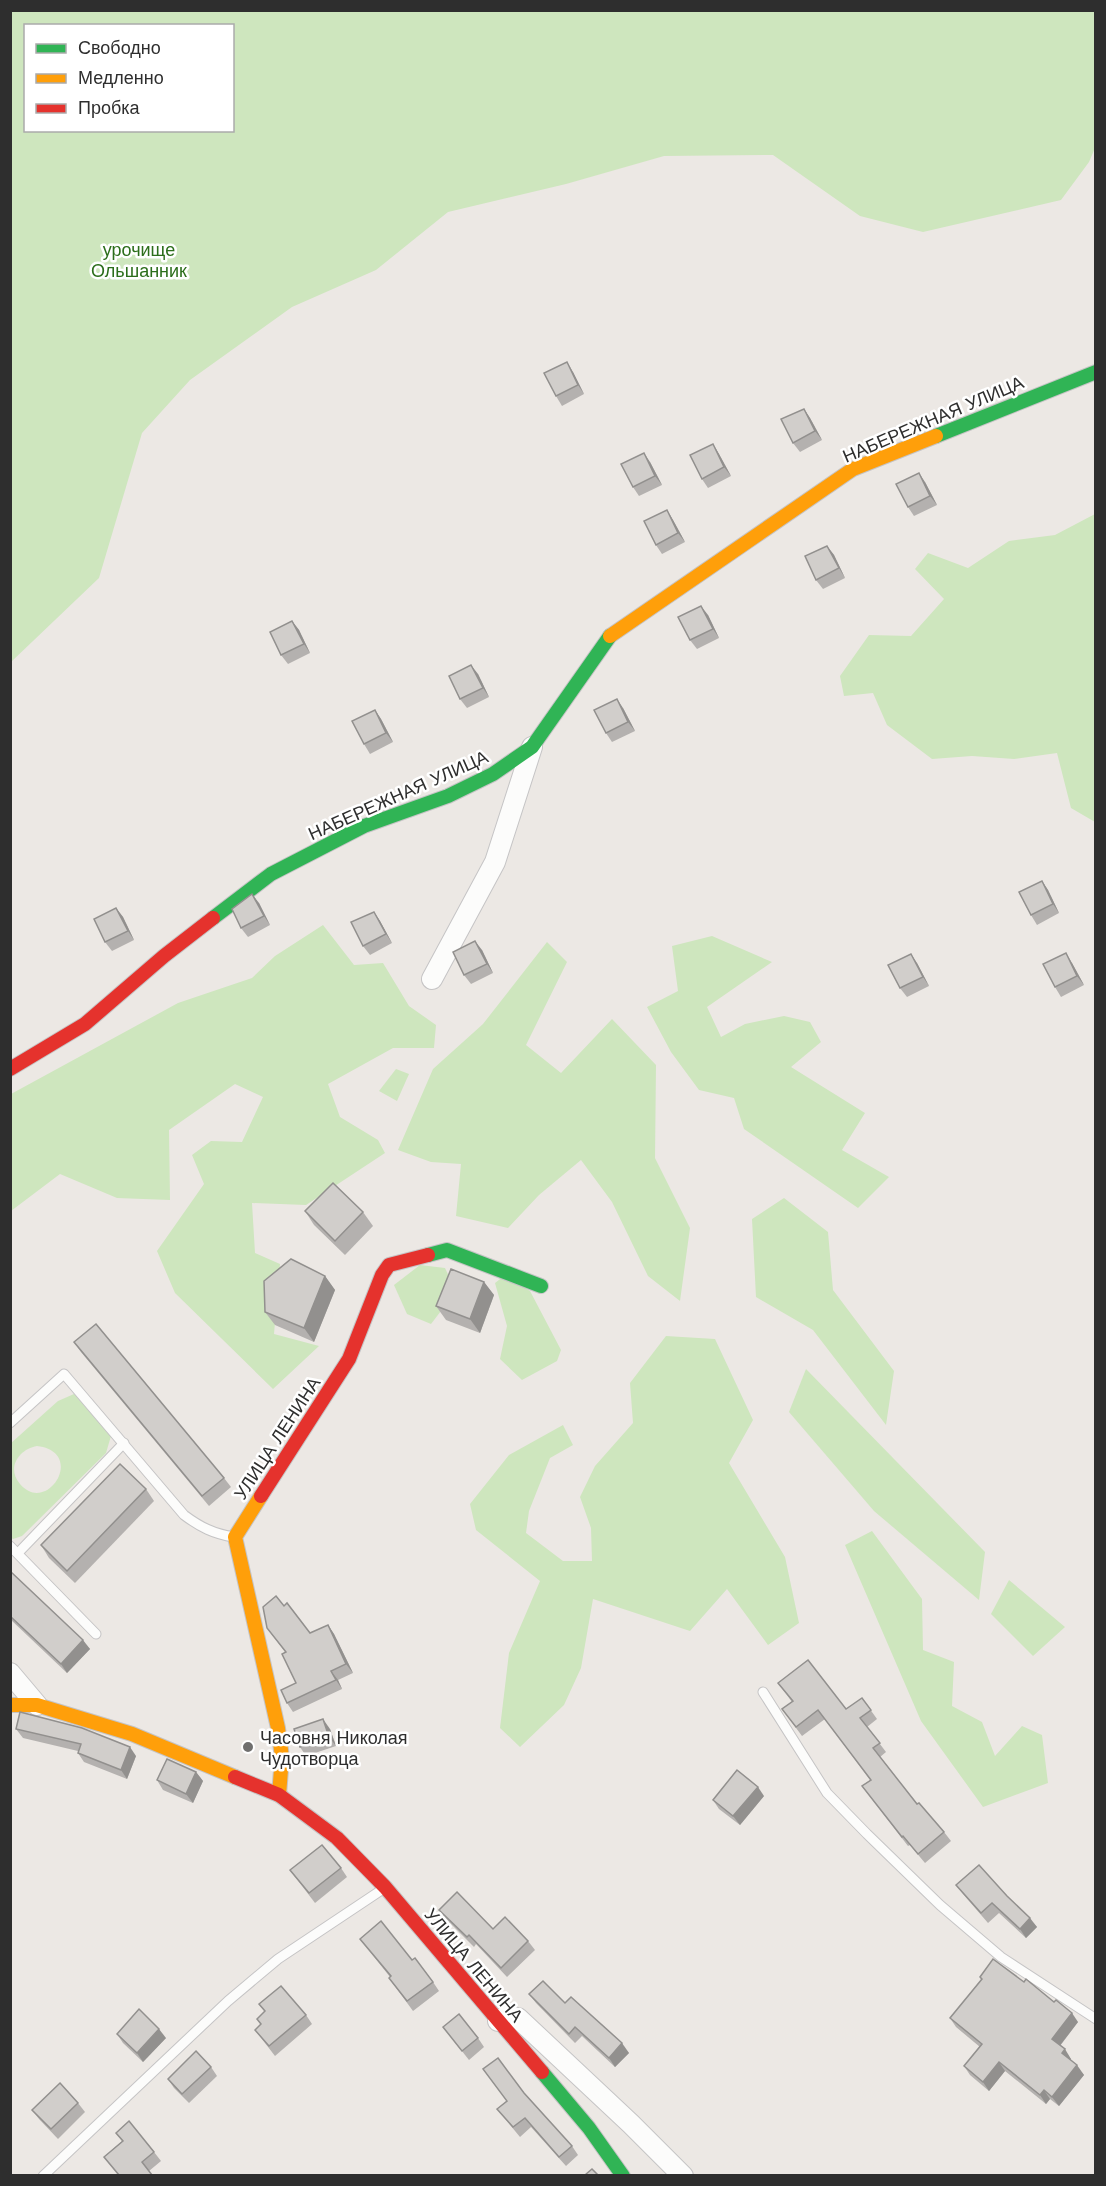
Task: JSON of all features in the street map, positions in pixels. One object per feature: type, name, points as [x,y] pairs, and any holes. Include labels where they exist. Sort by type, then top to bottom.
[{"type":"street","name":"НАБЕРЕЖНАЯ УЛИЦА","points":[[10,1069],[85,1024],[164,956],[271,874],[364,826],[448,796],[493,774],[532,747],[611,635],[853,469],[1095,372]]},
{"type":"street","points":[[432,979],[495,862],[532,747]]},
{"type":"street","name":"УЛИЦА ЛЕНИНА","points":[[235,1537],[349,1359],[381,1275],[389,1265],[447,1250],[541,1287]]},
{"type":"street","points":[[235,1537],[279,1728],[282,1757],[279,1795]]},
{"type":"street","points":[[10,1673],[37,1706]]},
{"type":"street","name":"УЛИЦА ЛЕНИНА","points":[[10,1705],[37,1706],[132,1734],[279,1795],[337,1838],[385,1887],[589,2128],[623,2175]]},
{"type":"street","points":[[498,2021],[507,2016],[518,2018],[683,2175]]},
{"type":"lane","points":[[10,1423],[64,1374],[184,1515],[198,1526],[219,1535],[235,1537]]},
{"type":"lane","points":[[96,1634],[14,1550],[124,1443]]},
{"type":"lane","points":[[763,1692],[827,1793],[867,1834],[940,1905],[1000,1957],[1095,2019]]},
{"type":"lane","points":[[43,2175],[228,2001],[278,1959],[385,1887]]},
{"type":"green space","name":"урочище Ольшанник","points":[[11,10],[1095,11],[1095,148],[1089,162],[1061,200],[923,232],[860,216],[773,155],[664,156],[566,184],[448,212],[376,270],[292,307],[190,380],[142,433],[99,578],[11,662]]},
{"type":"green space","points":[[1095,514],[1095,822],[1071,808],[1057,753],[1014,759],[972,756],[932,759],[887,725],[873,693],[844,696],[840,676],[869,635],[911,636],[944,599],[915,569],[928,553],[968,568],[1009,541],[1055,535]]},
{"type":"green space","points":[[323,925],[354,965],[383,963],[409,1006],[436,1025],[434,1048],[393,1048],[328,1084],[340,1117],[378,1140],[385,1153],[306,1205],[252,1203],[255,1253],[280,1264],[274,1334],[319,1346],[273,1389],[175,1293],[157,1251],[204,1184],[192,1155],[211,1141],[242,1142],[263,1097],[235,1084],[169,1130],[170,1200],[117,1198],[60,1174],[11,1211],[11,1094],[178,1003],[252,978],[275,956]]},
{"type":"green space","points":[[712,936],[772,962],[707,1007],[721,1037],[745,1024],[784,1016],[810,1022],[821,1042],[791,1067],[865,1113],[842,1150],[889,1177],[858,1208],[744,1129],[734,1098],[699,1090],[671,1052],[647,1007],[678,991],[672,946]]},
{"type":"green space","points":[[547,942],[567,962],[526,1045],[561,1073],[612,1019],[656,1065],[655,1158],[690,1228],[680,1301],[648,1276],[612,1202],[581,1160],[539,1195],[508,1228],[456,1216],[461,1164],[431,1162],[398,1150],[433,1069],[483,1024]]},
{"type":"green space","points":[[396,1069],[409,1074],[397,1101],[379,1091]]},
{"type":"green space","points":[[784,1198],[828,1232],[833,1290],[894,1371],[886,1425],[813,1330],[756,1297],[752,1219]]},
{"type":"green space","points":[[420,1265],[445,1268],[453,1285],[447,1303],[431,1324],[407,1314],[394,1285]]},
{"type":"green space","points":[[504,1276],[530,1291],[561,1350],[557,1361],[522,1380],[500,1359],[507,1326],[495,1283]]},
{"type":"green space","points":[[666,1336],[715,1339],[753,1420],[729,1463],[785,1557],[799,1623],[768,1645],[727,1589],[690,1631],[593,1599],[581,1668],[564,1705],[520,1747],[500,1728],[509,1653],[540,1581],[476,1530],[470,1504],[509,1455],[563,1425],[573,1445],[550,1458],[529,1511],[526,1533],[563,1561],[592,1561],[591,1528],[580,1497],[595,1466],[633,1423],[630,1383]]},
{"type":"green space","points":[[806,1369],[985,1552],[979,1600],[874,1511],[789,1412]]},
{"type":"green space","points":[[74,1394],[111,1436],[106,1453],[22,1536],[13,1539],[10,1537],[10,1444],[58,1401]],"holes":[[[37,1446],[52,1451],[59,1459],[61,1469],[57,1479],[50,1488],[41,1492],[31,1492],[16,1478],[14,1472],[16,1460],[25,1451]]]},
{"type":"green space","points":[[872,1531],[922,1599],[923,1650],[954,1662],[952,1706],[982,1722],[995,1756],[1022,1726],[1042,1735],[1048,1783],[983,1807],[921,1721],[845,1545]]},
{"type":"green space","points":[[1009,1580],[1065,1627],[1033,1656],[991,1614]]},
{"type":"building","points":[[567,362],[578,385],[556,396],[544,373]]},
{"type":"building","points":[[804,409],[815,431],[793,443],[781,419]]},
{"type":"building","points":[[713,444],[724,467],[702,479],[690,455]]},
{"type":"building","points":[[644,453],[655,476],[633,487],[621,464]]},
{"type":"building","points":[[919,473],[930,496],[908,507],[896,484]]},
{"type":"building","points":[[667,510],[678,533],[656,545],[644,521]]},
{"type":"building","points":[[827,546],[839,568],[816,580],[805,556]]},
{"type":"building","points":[[701,606],[713,629],[690,640],[678,617]]},
{"type":"building","points":[[292,621],[304,644],[281,655],[270,632]]},
{"type":"building","points":[[471,665],[483,688],[460,699],[449,676]]},
{"type":"building","points":[[617,699],[628,722],[606,733],[594,710]]},
{"type":"building","points":[[375,710],[386,733],[364,744],[352,721]]},
{"type":"building","points":[[1042,881],[1053,904],[1031,915],[1019,892]]},
{"type":"building","points":[[252,894],[264,916],[241,928],[232,909]]},
{"type":"building","points":[[116,908],[128,931],[105,942],[94,919]]},
{"type":"building","points":[[374,912],[386,934],[363,946],[351,922]]},
{"type":"building","points":[[475,941],[487,964],[464,975],[453,952]]},
{"type":"building","points":[[1066,953],[1077,976],[1055,987],[1043,964]]},
{"type":"building","points":[[911,954],[923,977],[900,988],[888,965]]},
{"type":"building","points":[[333,1183],[363,1212],[335,1241],[305,1211]]},
{"type":"building","points":[[291,1259],[325,1276],[304,1328],[265,1312],[264,1281]]},
{"type":"building","points":[[451,1269],[484,1282],[470,1319],[436,1306]]},
{"type":"building","points":[[96,1324],[224,1478],[202,1496],[74,1342]]},
{"type":"building","points":[[120,1464],[146,1489],[67,1571],[41,1545]]},
{"type":"building","points":[[10,1571],[83,1640],[61,1664],[10,1616]]},
{"type":"building","points":[[276,1596],[284,1606],[287,1603],[310,1633],[328,1625],[346,1664],[331,1671],[336,1680],[287,1703],[281,1690],[296,1683],[282,1654],[286,1652],[267,1628],[263,1607]]},
{"type":"building","points":[[808,1660],[846,1709],[862,1698],[871,1710],[860,1718],[880,1743],[873,1748],[917,1804],[919,1803],[944,1832],[918,1854],[862,1786],[871,1780],[818,1710],[796,1727],[782,1709],[793,1701],[778,1683]]},
{"type":"building","points":[[20,1712],[82,1728],[130,1747],[121,1770],[78,1753],[81,1744],[16,1729]]},
{"type":"building","points":[[323,1719],[329,1737],[300,1747],[294,1729]]},
{"type":"building","points":[[167,1759],[196,1772],[186,1794],[157,1780]]},
{"type":"building","points":[[737,1770],[758,1787],[733,1816],[713,1800]]},
{"type":"building","points":[[322,1845],[341,1868],[309,1893],[290,1870]]},
{"type":"building","points":[[979,1865],[1030,1918],[1020,1929],[992,1903],[981,1913],[956,1885]]},
{"type":"building","points":[[457,1892],[493,1929],[505,1917],[528,1941],[501,1968],[469,1935],[467,1937],[439,1910]]},
{"type":"building","points":[[381,1921],[412,1960],[415,1958],[433,1982],[407,2001],[389,1978],[391,1976],[360,1939]]},
{"type":"building","points":[[993,1959],[1024,1982],[1026,1979],[1054,2002],[1056,2000],[1072,2013],[1052,2039],[1065,2049],[1062,2053],[1077,2065],[1052,2097],[1044,2090],[1040,2095],[999,2062],[983,2082],[964,2066],[982,2044],[950,2018],[982,1979],[980,1977]]},
{"type":"building","points":[[543,1981],[565,2003],[571,1997],[622,2043],[609,2058],[575,2027],[569,2034],[529,1994]]},
{"type":"building","points":[[281,1986],[306,2015],[269,2046],[255,2030],[261,2024],[257,2019],[265,2011],[259,2004]]},
{"type":"building","points":[[139,2009],[159,2029],[137,2053],[117,2034]]},
{"type":"building","points":[[459,2014],[478,2038],[462,2051],[443,2027]]},
{"type":"building","points":[[196,2051],[211,2067],[182,2094],[168,2079]]},
{"type":"building","points":[[498,2058],[524,2093],[572,2146],[559,2157],[525,2118],[513,2127],[497,2109],[507,2101],[483,2069]]},
{"type":"building","points":[[60,2083],[78,2103],[51,2129],[32,2110]]},
{"type":"building","points":[[129,2121],[154,2152],[142,2162],[152,2175],[119,2175],[104,2157],[123,2141],[116,2133]]},
{"type":"building","points":[[592,2169],[598,2175],[585,2175]]},
{"type":"traffic: fast","points":[[936,436],[1096,372]]},
{"type":"traffic: fast","points":[[213,918],[271,874],[364,826],[448,796],[493,774],[532,747],[610,636]]},
{"type":"traffic: fast","points":[[428,1255],[447,1250],[541,1286]]},
{"type":"traffic: fast","points":[[542,2072],[589,2128],[623,2176]]},
{"type":"traffic: slow","points":[[610,636],[853,469],[936,436]]},
{"type":"traffic: slow","points":[[261,1496],[235,1537],[278,1728],[282,1757],[279,1795]]},
{"type":"traffic: slow","points":[[10,1705],[37,1705],[132,1734],[235,1777]]},
{"type":"traffic: jam","points":[[10,1069],[85,1024],[164,956],[213,918]]},
{"type":"traffic: jam","points":[[261,1496],[349,1359],[382,1275],[389,1265],[428,1255]]},
{"type":"traffic: jam","points":[[235,1777],[279,1795],[337,1838],[385,1887],[542,2072]]},
{"type":"place","name":"Часовня Николая Чудотворца","points":[[248,1747]]}]
